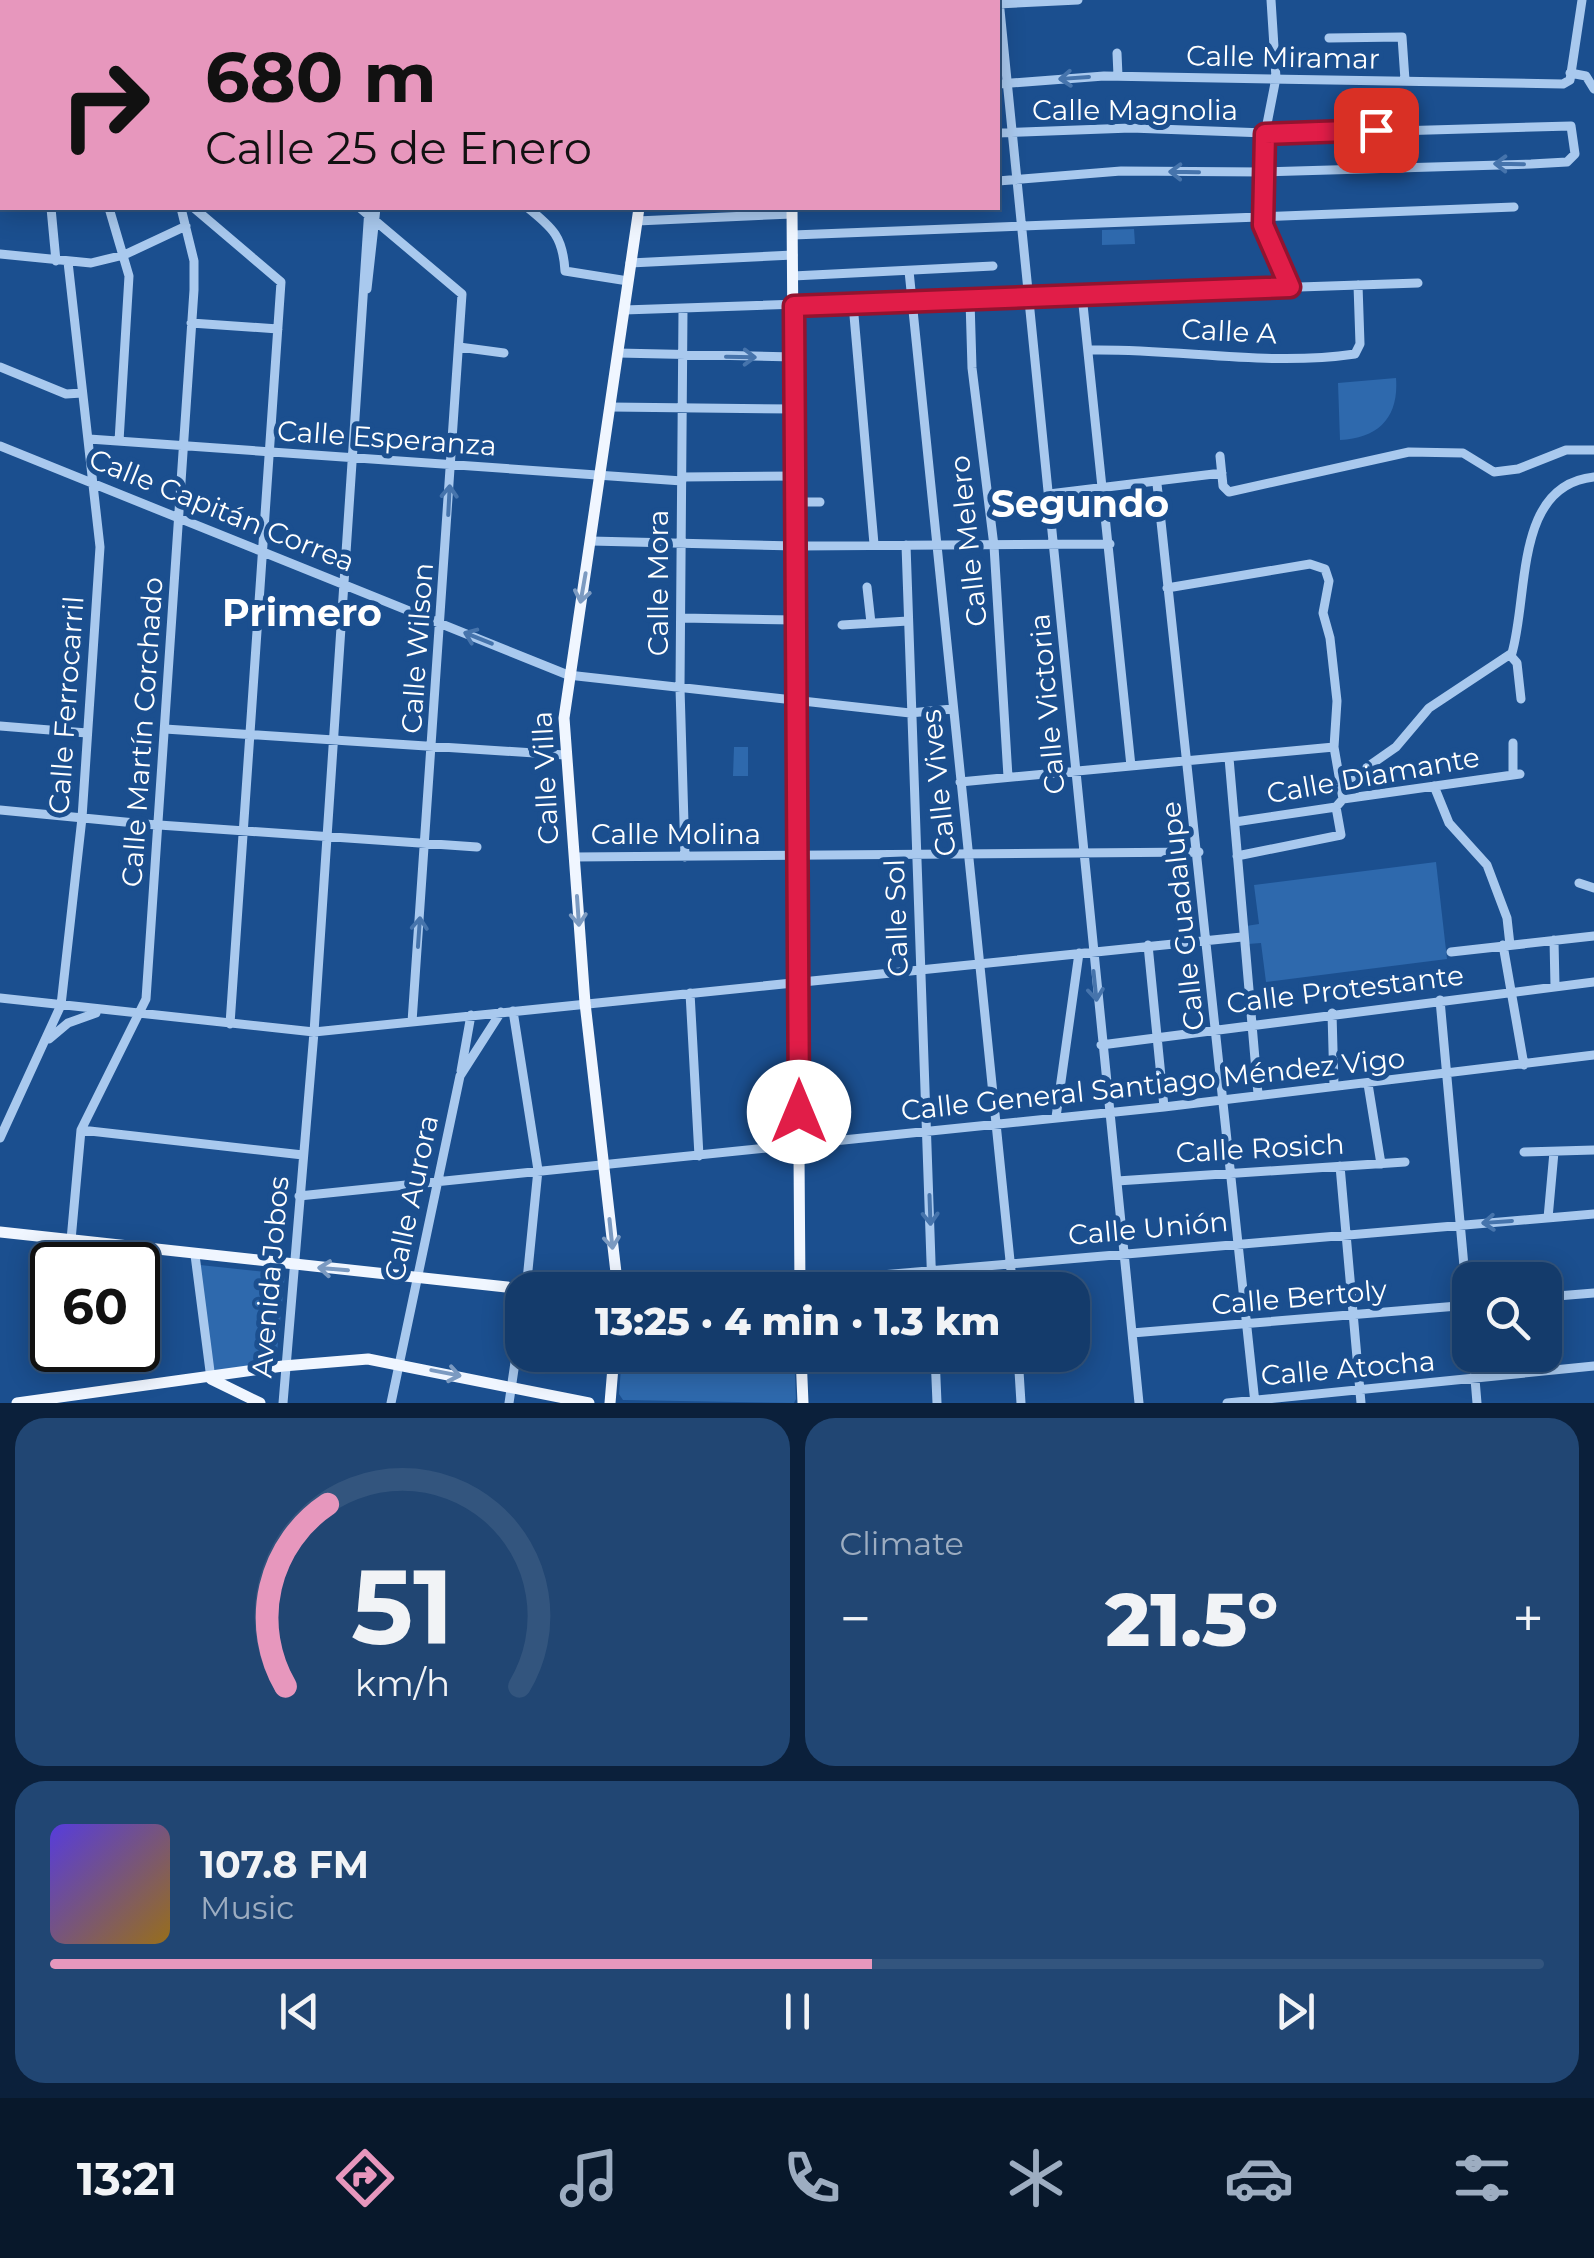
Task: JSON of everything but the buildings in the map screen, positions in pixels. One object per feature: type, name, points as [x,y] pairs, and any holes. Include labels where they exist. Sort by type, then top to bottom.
[{"type":"main road","points":[[792,211],[799,1272]]},
{"type":"main road","name":"Calle Villa","points":[[616,1272],[585,1004],[565,755],[568,675],[638,214]]},
{"type":"main road","points":[[0,1232],[505,1287]]},
{"type":"main road","points":[[17,1403],[283,1366],[368,1359],[588,1403]]},
{"type":"main road","points":[[610,1403],[613,1372]]},
{"type":"main road","points":[[802,1372],[803,1403]]},
{"type":"main road","points":[[211,1379],[260,1403]]},
{"type":"street","points":[[1000,3],[1078,0]]},
{"type":"street","points":[[1271,0],[1276,78],[1274,108],[1265,134],[1263,215],[1265,234],[1290,287]]},
{"type":"street","points":[[1582,0],[1569,78],[1586,76],[1594,89]]},
{"type":"street","name":"Calle Victoria","points":[[1000,30],[1002,84],[1012,133],[1030,298],[1139,1403]]},
{"type":"street","points":[[1328,38],[1402,37],[1404,80]]},
{"type":"street","points":[[1117,53],[1118,76]]},
{"type":"street","name":"Calle Miramar","points":[[1002,84],[1118,76],[1569,78]]},
{"type":"street","name":"Calle Magnolia","points":[[1000,133],[1131,128],[1265,134],[1571,126],[1575,154],[1567,162],[1263,172]]},
{"type":"street","points":[[1000,181],[1121,171],[1263,172]]},
{"type":"street","points":[[793,234],[1514,207]]},
{"type":"street","points":[[50,210],[56,260]]},
{"type":"street","points":[[109,210],[130,276],[119,441]]},
{"type":"street","name":"Calle Martín Corchado","points":[[81,1130],[146,1000],[194,261],[181,210]]},
{"type":"street","points":[[196,210],[281,282],[230,1024]]},
{"type":"street","points":[[530,210],[564,243],[565,270],[628,281]]},
{"type":"street","name":"Calle Wilson","points":[[369,211],[462,294],[443,624],[412,1022]]},
{"type":"street","name":"Avenida Jobos","points":[[283,1403],[335,741],[369,211]]},
{"type":"street","points":[[638,214],[792,211]]},
{"type":"street","points":[[0,254],[91,264],[124,255],[186,226]]},
{"type":"street","points":[[630,263],[793,255]]},
{"type":"street","name":"Calle Ferrocarril","points":[[0,1138],[61,1005],[82,818],[100,547],[68,262]]},
{"type":"street","points":[[794,276],[993,266]]},
{"type":"street","name":"Calle Vives","points":[[909,271],[1011,1272]]},
{"type":"street","points":[[624,310],[1418,283]]},
{"type":"street","name":"Calle A","points":[[1089,350],[1158,348],[1254,358],[1350,355],[1360,344],[1358,285]]},
{"type":"street","points":[[1082,296],[1131,766]]},
{"type":"street","name":"Calle Melero","points":[[970,300],[972,368],[994,546],[1008,777]]},
{"type":"street","points":[[852,304],[874,544]]},
{"type":"street","name":"Calle Mora","points":[[683,310],[680,688],[685,857]]},
{"type":"street","points":[[191,322],[278,329]]},
{"type":"street","points":[[458,348],[504,353]]},
{"type":"street","points":[[618,353],[794,358]]},
{"type":"street","points":[[0,367],[66,394],[82,393]]},
{"type":"street","points":[[610,408],[794,409]]},
{"type":"street","name":"Calle Esperanza","points":[[89,439],[601,475],[682,479],[795,476]]},
{"type":"street","name":"Calle Capitán Correa","points":[[0,446],[568,675],[910,714],[952,708]]},
{"type":"street","points":[[1220,456],[1224,489],[1232,491],[1422,453],[1463,454],[1494,472],[1513,470],[1566,450],[1594,450]]},
{"type":"street","points":[[1049,494],[1157,484],[1222,473]]},
{"type":"street","points":[[1343,784],[1396,746],[1429,708],[1510,655],[1522,620],[1534,521],[1561,486],[1594,476]]},
{"type":"street","name":"Calle Guadalupe","points":[[1157,484],[1255,1401]]},
{"type":"street","points":[[796,502],[820,502]]},
{"type":"street","points":[[591,540],[796,546],[1110,544]]},
{"type":"street","name":"Calle Sol","points":[[906,545],[932,1269]]},
{"type":"street","points":[[1166,588],[1310,564],[1325,569],[1329,581],[1322,613],[1330,638],[1337,701],[1334,747],[1343,784],[1341,836],[1237,856]]},
{"type":"street","points":[[867,588],[872,622]]},
{"type":"street","points":[[680,618],[796,620]]},
{"type":"street","points":[[842,625],[908,621]]},
{"type":"street","points":[[1510,655],[1520,675],[1521,699]]},
{"type":"street","points":[[0,726],[87,733]]},
{"type":"street","points":[[165,729],[565,755]]},
{"type":"street","name":"Calle Diamante","points":[[1234,822],[1516,774],[1513,743]]},
{"type":"street","points":[[960,782],[1334,747]]},
{"type":"street","points":[[1229,758],[1258,1094]]},
{"type":"street","points":[[1434,786],[1449,823],[1488,865],[1507,918],[1511,990],[1524,1065]]},
{"type":"street","points":[[0,810],[243,833],[477,848]]},
{"type":"street","name":"Calle Molina","points":[[574,857],[1198,852]]},
{"type":"street","points":[[1579,883],[1594,888]]},
{"type":"street","points":[[1451,952],[1594,936]]},
{"type":"street","points":[[0,998],[314,1032],[1242,937]]},
{"type":"street","points":[[1554,940],[1555,986]]},
{"type":"street","points":[[1148,945],[1164,1107]]},
{"type":"street","points":[[1056,1116],[1080,953]]},
{"type":"street","name":"Calle Protestante","points":[[1102,1046],[1332,1013],[1594,982]]},
{"type":"street","points":[[690,992],[699,1156]]},
{"type":"street","points":[[1440,1000],[1463,1262]]},
{"type":"street","points":[[44,1044],[68,1023],[100,1011]]},
{"type":"street","points":[[514,1011],[538,1170],[528,1272]]},
{"type":"street","name":"Calle Aurora","points":[[391,1403],[460,1076],[500,1012]]},
{"type":"street","points":[[1332,1013],[1334,1086]]},
{"type":"street","points":[[460,1076],[471,1015]]},
{"type":"street","name":"Calle General Santiago Méndez Vigo","points":[[299,1196],[1164,1107],[1446,1076],[1594,1055]]},
{"type":"street","points":[[1368,1084],[1380,1164]]},
{"type":"street","points":[[71,1240],[81,1130],[302,1155]]},
{"type":"street","points":[[1524,1152],[1594,1150]]},
{"type":"street","points":[[1548,1218],[1554,1152]]},
{"type":"street","name":"Calle Rosich","points":[[1117,1181],[1231,1170],[1405,1162]]},
{"type":"street","points":[[1340,1166],[1361,1403]]},
{"type":"street","name":"Calle Unión","points":[[907,1272],[1594,1214]]},
{"type":"street","points":[[194,1255],[211,1379]]},
{"type":"street","points":[[1562,1296],[1594,1293]]},
{"type":"street","name":"Calle Bertoly","points":[[1132,1334],[1452,1306]]},
{"type":"street","name":"Calle Atocha","points":[[1227,1403],[1594,1366]]},
{"type":"street","points":[[509,1403],[515,1372]]},
{"type":"street","points":[[936,1372],[937,1403]]},
{"type":"street","points":[[1019,1372],[1021,1403]]},
{"type":"street","points":[[1474,1372],[1477,1403]]},
{"type":"shaded area","points":[[1134,229],[1135,244],[1102,245],[1102,230]]},
{"type":"shaded area","points":[[1396,378],[1394,404],[1384,423],[1366,435],[1340,440],[1338,383]]},
{"type":"shaded area","points":[[734,747],[748,747],[748,776],[733,776]]},
{"type":"shaded area","points":[[1436,862],[1447,959],[1266,982],[1261,943],[1248,944],[1246,926],[1259,924],[1254,885]]},
{"type":"shaded area","points":[[200,1265],[285,1274],[276,1362],[213,1371]]},
{"type":"shaded area","points":[[621,1372],[795,1372],[794,1403],[623,1400],[619,1394]]},
{"type":"district","name":"Segundo","points":[[1080,503]]},
{"type":"district","name":"Primero","points":[[302,612]]},
{"type":"route","points":[[799,1112],[794,306],[1290,287],[1263,225],[1265,134],[1376,130]]}]
